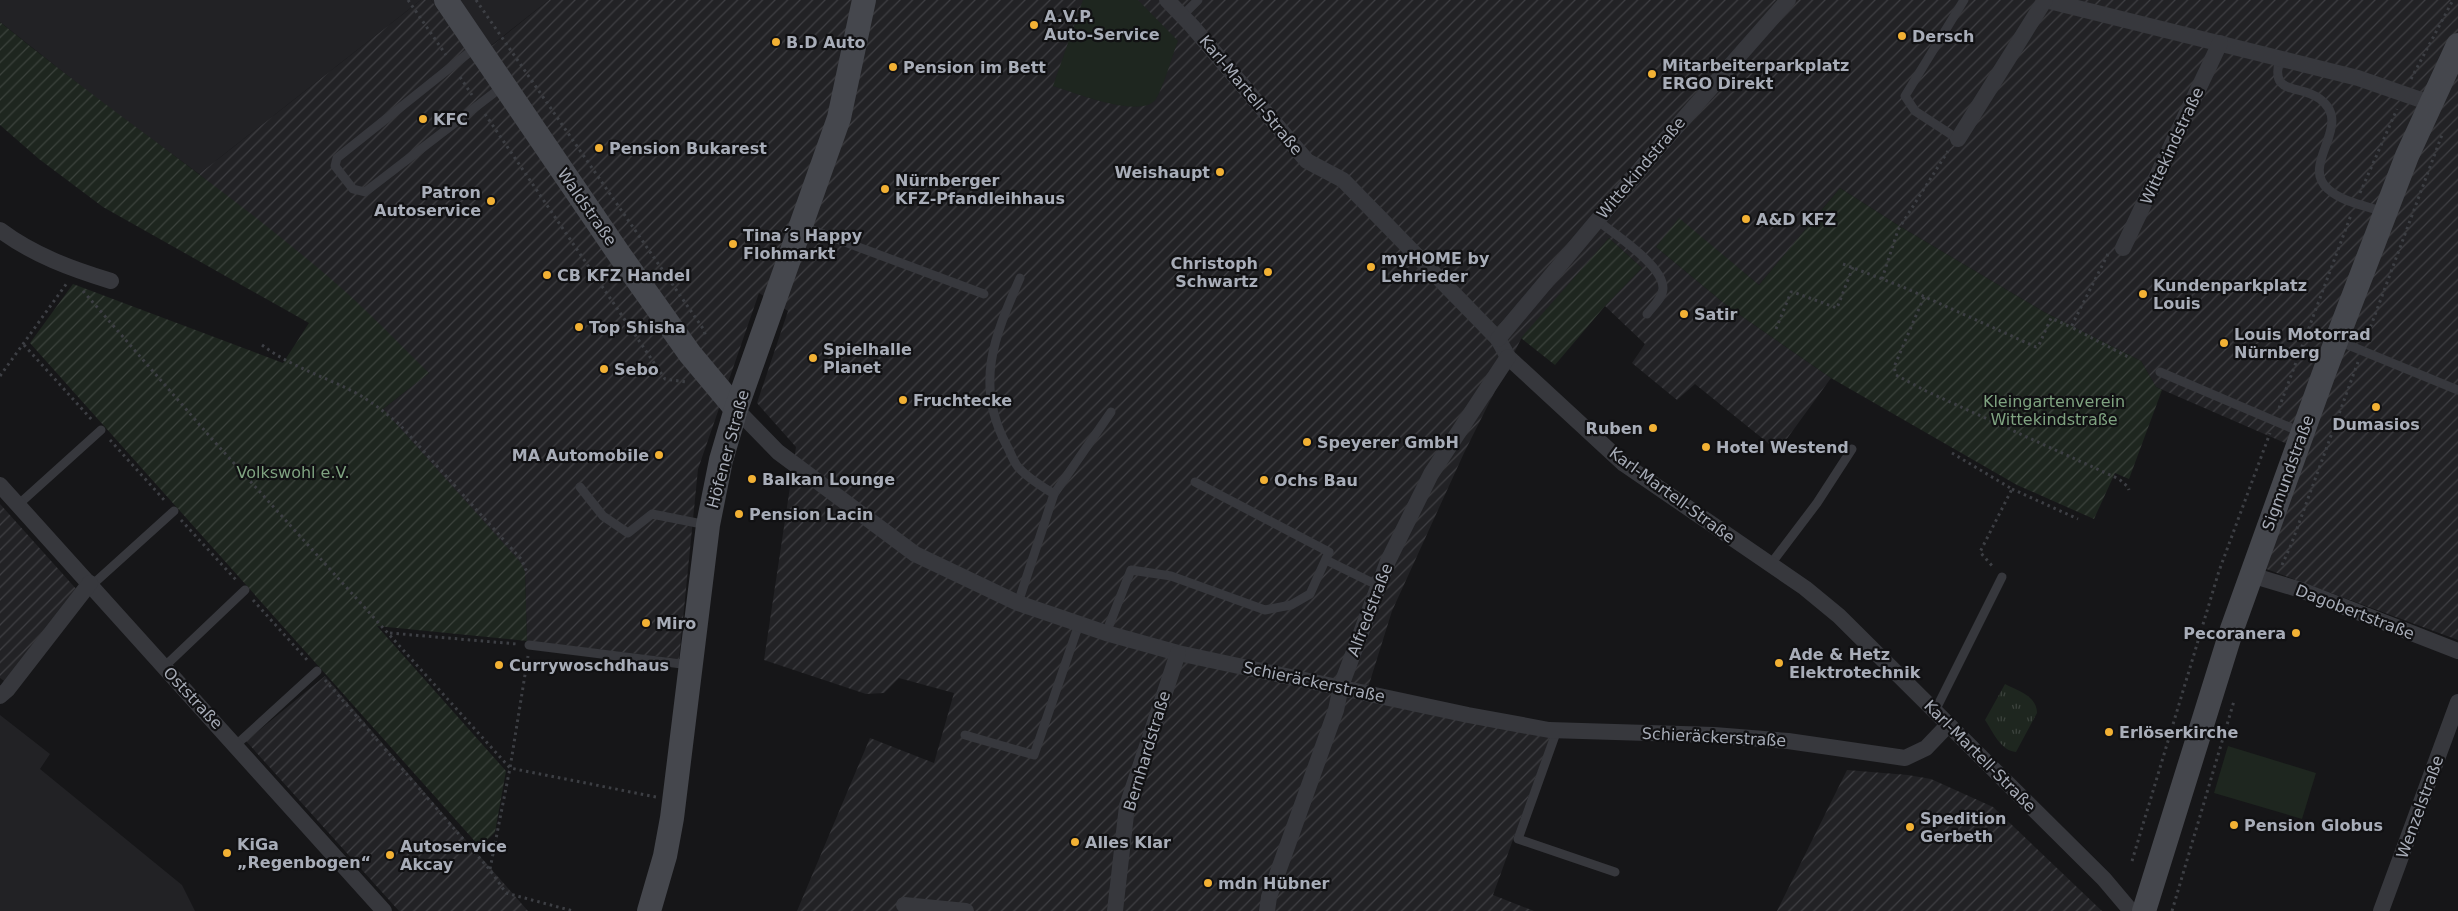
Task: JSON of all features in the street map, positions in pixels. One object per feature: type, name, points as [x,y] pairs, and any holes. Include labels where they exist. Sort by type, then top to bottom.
[{"type":"main road","name":"Waldstraße","points":[[446,0],[476,47],[685,346],[736,410]]},
{"type":"main road","name":"Höfener Straße","points":[[649,911],[665,856],[674,799],[708,525],[721,460],[736,410],[839,118],[864,0]]},
{"type":"main road","name":"Sigmundstraße","points":[[2144,911],[2251,575],[2336,340],[2384,212],[2430,103],[2452,70],[2458,45]]},
{"type":"street","name":"Karl-Martell-Straße","points":[[1166,0],[1307,161],[1343,180],[1498,339],[1508,357],[1624,464],[1805,588],[1839,616],[2104,879],[2132,911]]},
{"type":"street","name":"Wittekindstraße","points":[[1498,339],[1597,220],[1788,0]]},
{"type":"street","points":[[1958,139],[2045,0],[2382,85],[2430,103]]},
{"type":"street","name":"Wittekindstraße","points":[[2123,248],[2220,43]]},
{"type":"street","points":[[0,230],[73,274],[111,281]]},
{"type":"street","name":"Alfredstraße","points":[[1266,911],[1269,897],[1336,710],[1341,686],[1388,561],[1431,474],[1508,357]]},
{"type":"street","name":"Schieräckerstraße","points":[[736,410],[778,452],[915,554],[1018,603],[1106,633],[1178,653],[1271,674],[1341,686],[1468,715],[1557,730],[1714,735],[1788,741],[1905,758],[1926,748],[1948,725]]},
{"type":"street","name":"Oststraße","points":[[0,485],[384,911]]},
{"type":"street","name":"Dagobertstraße","points":[[2251,575],[2301,590],[2458,651]]},
{"type":"street","points":[[0,696],[7,690],[91,584]]},
{"type":"street","name":"Bernhardstraße","points":[[1115,911],[1128,806],[1178,653]]},
{"type":"street","name":"Wenzelstraße","points":[[2381,911],[2458,702]]},
{"type":"street","points":[[904,905],[966,911]]},
{"type":"lane","points":[[1182,16],[1198,0]]},
{"type":"lane","points":[[1958,139],[1916,111],[1905,96],[1964,0]]},
{"type":"lane","points":[[476,47],[337,158],[335,166],[353,189],[365,192],[503,85]]},
{"type":"lane","points":[[2280,58],[2276,71],[2280,82],[2285,86],[2320,98],[2328,108],[2332,121],[2331,133],[2318,164],[2320,178],[2327,189],[2352,202],[2384,212]]},
{"type":"lane","points":[[1597,220],[1654,266],[1661,277],[1663,288],[1660,299],[1647,314]]},
{"type":"lane","points":[[802,226],[984,294]]},
{"type":"lane","points":[[1020,278],[1000,322],[991,358],[988,394],[1000,433],[1019,469],[1054,494]]},
{"type":"lane","points":[[2336,340],[2458,390]]},
{"type":"lane","points":[[2160,372],[2303,433]]},
{"type":"lane","points":[[1018,603],[1054,494],[1111,412]]},
{"type":"lane","points":[[19,504],[101,430]]},
{"type":"lane","points":[[1770,565],[1817,503],[1852,449]]},
{"type":"lane","points":[[1106,633],[1131,570],[1170,576],[1264,610],[1291,605],[1310,594],[1329,552],[1195,482]]},
{"type":"lane","points":[[580,487],[604,516],[628,533],[652,514],[708,525]]},
{"type":"lane","points":[[91,584],[174,511]]},
{"type":"lane","points":[[1326,560],[1379,586]]},
{"type":"lane","points":[[1935,711],[2002,577]]},
{"type":"lane","points":[[164,667],[245,590]]},
{"type":"lane","points":[[965,736],[1034,755],[1079,624]]},
{"type":"lane","points":[[529,645],[690,665]]},
{"type":"lane","points":[[236,745],[317,671]]},
{"type":"lane","points":[[1557,730],[1518,839],[1615,872]]},
{"type":"path","points":[[2282,565],[2444,129]]},
{"type":"path","points":[[1882,279],[1898,230],[1944,156]]},
{"type":"path","points":[[2071,327],[2107,257]]},
{"type":"path","points":[[1843,264],[2038,347],[2051,318],[2130,358]]},
{"type":"path","points":[[1776,329],[1790,292],[1837,308],[1853,268]]},
{"type":"path","points":[[0,376],[73,274],[219,446],[510,768],[674,799]]},
{"type":"path","points":[[1924,297],[1894,367],[1896,375],[1926,391],[2119,479],[2129,490]]},
{"type":"path","points":[[24,345],[317,671],[490,870],[506,893],[573,911]]},
{"type":"path","points":[[262,345],[281,360],[355,392],[400,425],[521,559],[527,572]]},
{"type":"path","points":[[1952,453],[2012,488],[2078,519]]},
{"type":"path","points":[[2002,577],[1980,552],[2012,488]]},
{"type":"path","points":[[390,633],[529,645],[510,768],[490,870]]},
{"type":"path","points":[[2172,911],[2235,697]]},
{"type":"shaded area","points":[[0,0],[421,0],[199,174],[97,99],[0,22]]},
{"type":"shaded area","points":[[421,0],[431,0],[474,60],[549,0],[2458,0],[2458,640],[2261,567],[2301,450],[2156,387],[2141,361],[2044,312],[1901,227],[1840,188],[1759,285],[1679,219],[1656,247],[1731,309],[1831,378],[1778,451],[1695,384],[1677,400],[1632,363],[1645,344],[1605,306],[1642,268],[1609,238],[1521,339],[1464,453],[1392,611],[1366,694],[1552,732],[1493,895],[1534,911],[797,911],[870,738],[934,763],[954,693],[899,678],[884,693],[866,694],[764,660],[796,447],[757,403],[788,311],[759,293],[698,469],[679,659],[527,641],[525,573],[383,409],[429,373],[199,174]]},
{"type":"shaded area","points":[[431,0],[549,0],[473,60]]},
{"type":"shaded area","points":[[0,504],[78,591],[7,683],[0,678]]},
{"type":"shaded area","points":[[325,676],[528,911],[399,911],[246,741]]},
{"type":"shaded area","points":[[0,715],[50,754],[40,769],[182,885],[195,911],[0,911]]},
{"type":"shaded area","points":[[1847,770],[1908,775],[1931,779],[1993,807],[2102,911],[1777,911]]},
{"type":"green space","points":[[1083,0],[1138,0],[1178,41],[1159,93],[1156,99],[1148,105],[1136,107],[1106,103],[1053,86]]},
{"type":"green space","name":"Volkswohl e.V.","points":[[0,22],[298,251],[351,296],[429,373],[383,409],[521,563],[525,572],[527,641],[377,626],[506,771],[495,832],[480,847],[30,343],[73,284],[283,363],[309,323],[103,207],[39,159],[0,125]]},
{"type":"green space","name":"Kleingartenverein Wittekindstraße","points":[[1840,188],[1901,227],[2044,312],[2141,361],[2156,387],[2162,390],[2129,479],[2115,473],[2094,519],[2017,485],[1831,378],[1731,309],[1656,247],[1679,218],[1759,285]]},
{"type":"green space","points":[[1609,238],[1642,268],[1605,306],[1555,365],[1521,338]]},
{"type":"green space","points":[[2005,684],[2030,698],[2034,702],[2037,713],[2016,752],[2002,745],[1985,720]]},
{"type":"green space","points":[[2228,746],[2316,773],[2302,819],[2214,793]]},
{"type":"place","name":"A.V.P. Auto-Service","points":[[1034,25]]},
{"type":"place","name":"Dersch","points":[[1902,36]]},
{"type":"place","name":"B.D Auto","points":[[776,42]]},
{"type":"place","name":"Pension im Bett","points":[[893,67]]},
{"type":"place","name":"Mitarbeiterparkplatz ERGO Direkt","points":[[1652,74]]},
{"type":"place","name":"KFC","points":[[423,119]]},
{"type":"place","name":"Pension Bukarest","points":[[599,148]]},
{"type":"place","name":"Weishaupt","points":[[1220,172]]},
{"type":"place","name":"Nürnberger KFZ-Pfandleihhaus","points":[[885,189]]},
{"type":"place","name":"Patron Autoservice","points":[[491,201]]},
{"type":"place","name":"A&D KFZ","points":[[1746,219]]},
{"type":"place","name":"Tina´s Happy Flohmarkt","points":[[733,244]]},
{"type":"place","name":"myHOME by Lehrieder","points":[[1371,267]]},
{"type":"place","name":"Christoph Schwartz","points":[[1268,272]]},
{"type":"place","name":"CB KFZ Handel","points":[[547,275]]},
{"type":"place","name":"Kundenparkplatz Louis","points":[[2143,294]]},
{"type":"place","name":"Satir","points":[[1684,314]]},
{"type":"place","name":"Top Shisha","points":[[579,327]]},
{"type":"place","name":"Louis Motorrad Nürnberg","points":[[2224,343]]},
{"type":"place","name":"Spielhalle Planet","points":[[813,358]]},
{"type":"place","name":"Sebo","points":[[604,369]]},
{"type":"place","name":"Fruchtecke","points":[[903,400]]},
{"type":"place","name":"Dumasios","points":[[2376,407]]},
{"type":"place","name":"Ruben","points":[[1653,428]]},
{"type":"place","name":"Speyerer GmbH","points":[[1307,442]]},
{"type":"place","name":"Hotel Westend","points":[[1706,447]]},
{"type":"place","name":"MA Automobile","points":[[659,455]]},
{"type":"place","name":"Balkan Lounge","points":[[752,479]]},
{"type":"place","name":"Ochs Bau","points":[[1264,480]]},
{"type":"place","name":"Pension Lacin","points":[[739,514]]},
{"type":"place","name":"Miro","points":[[646,623]]},
{"type":"place","name":"Pecoranera","points":[[2296,633]]},
{"type":"place","name":"Ade & Hetz Elektrotechnik","points":[[1779,663]]},
{"type":"place","name":"Currywoschdhaus","points":[[499,665]]},
{"type":"place","name":"Erlöserkirche","points":[[2109,732]]},
{"type":"place","name":"Pension Globus","points":[[2234,825]]},
{"type":"place","name":"Spedition Gerbeth","points":[[1910,827]]},
{"type":"place","name":"Alles Klar","points":[[1075,842]]},
{"type":"place","name":"KiGa „Regenbogen“","points":[[227,853]]},
{"type":"place","name":"Autoservice Akcay","points":[[390,855]]},
{"type":"place","name":"mdn Hübner","points":[[1208,883]]}]
